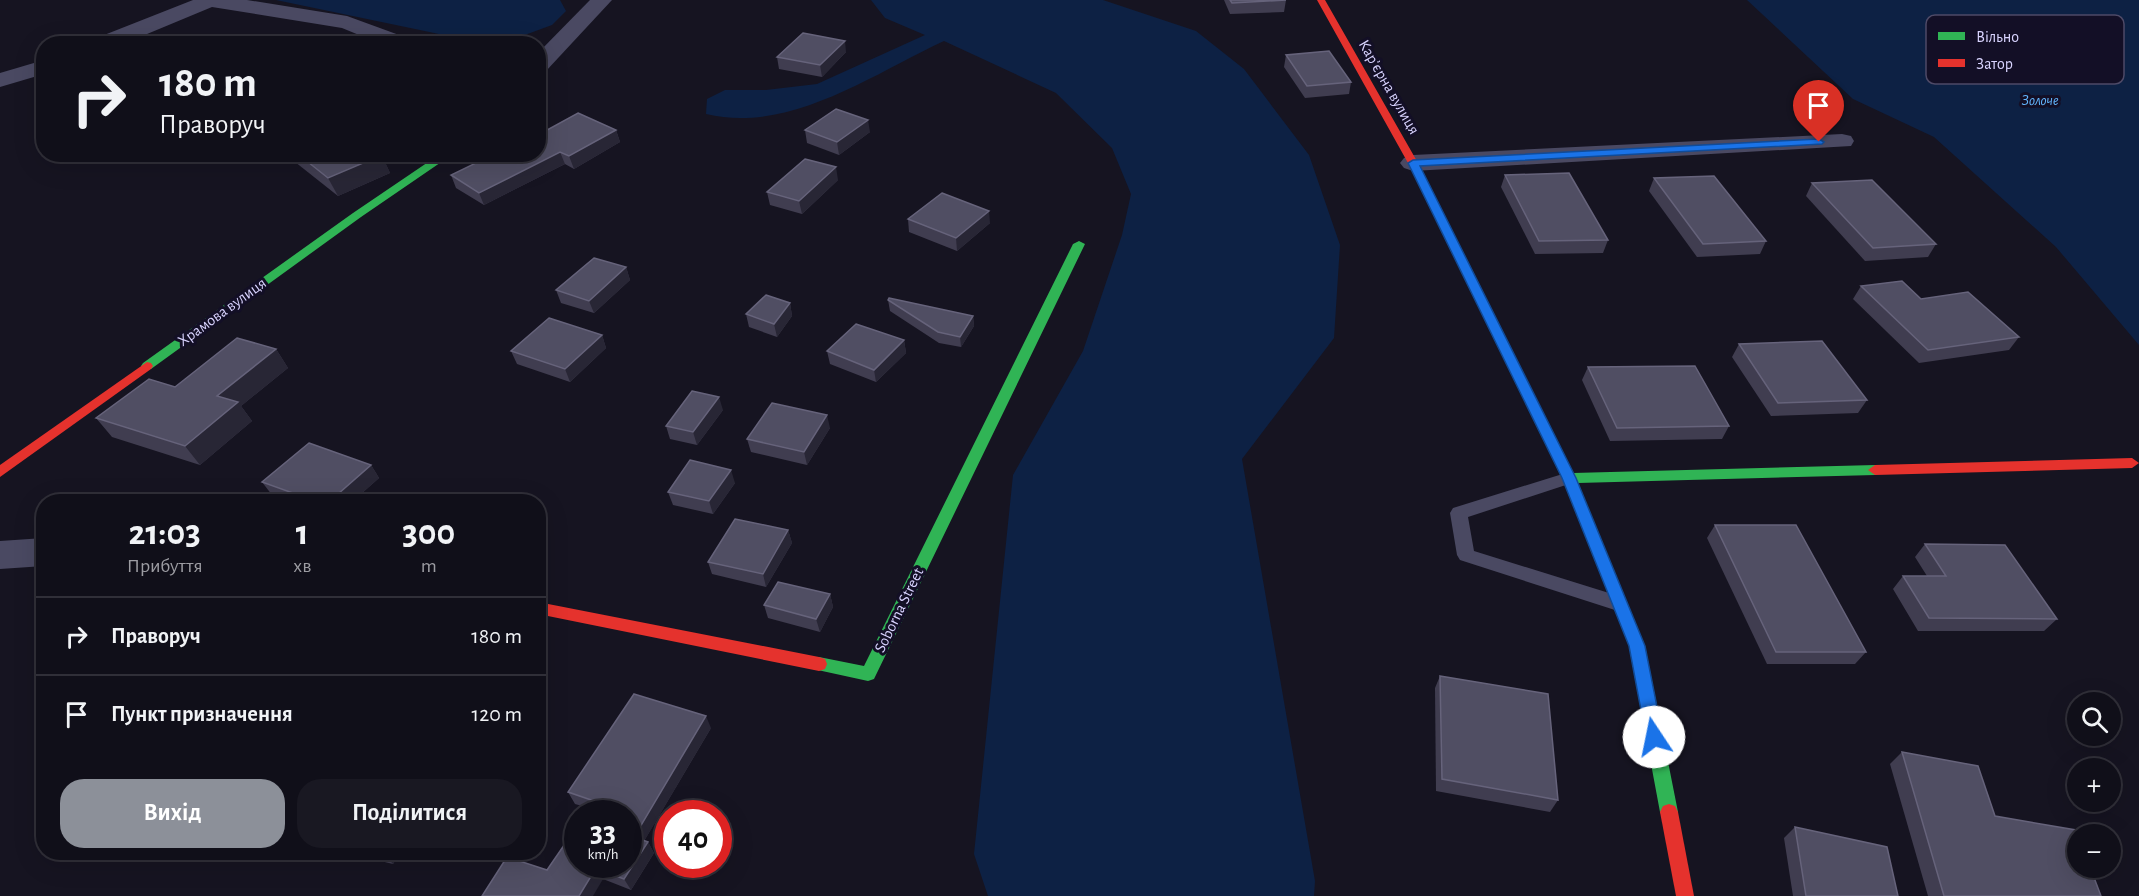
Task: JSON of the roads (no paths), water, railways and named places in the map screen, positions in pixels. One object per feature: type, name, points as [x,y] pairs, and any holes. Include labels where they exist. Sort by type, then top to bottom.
[{"type":"street","points":[[546,58],[602,0]]},
{"type":"street","name":"Карʼєрна вулиця","points":[[1321,0],[1413,163],[1569,478],[1620,603],[1637,646],[1685,896]]},
{"type":"street","points":[[122,36],[208,1],[347,22],[382,36]]},
{"type":"street","points":[[0,80],[36,69]]},
{"type":"street","points":[[1413,163],[1842,141]]},
{"type":"street","name":"Храмова вулиця","points":[[0,472],[357,215],[436,162]]},
{"type":"street","name":"Soborna Street","points":[[546,610],[868,674],[1079,244]]},
{"type":"street","points":[[1569,478],[2132,463]]},
{"type":"street","points":[[0,555],[36,553]]},
{"type":"lane","points":[[1569,478],[1459,513],[1466,555],[1620,603]]},
{"type":"water","points":[[276,0],[560,0],[566,11],[552,25],[522,36],[449,36]]},
{"type":"water","points":[[871,0],[1103,0],[1196,31],[1244,69],[1309,155],[1340,245],[1334,338],[1242,459],[1315,881],[1314,896],[988,896],[974,854],[1013,475],[1083,351],[1122,235],[1131,194],[1112,148],[1056,93],[944,41],[829,98],[799,109],[768,116],[737,118],[706,114],[707,99],[725,90],[766,90],[817,84],[925,35],[885,18]]},
{"type":"water","name":"Золоче","points":[[1747,0],[2139,0],[2139,345],[2056,247],[1934,137],[1853,99]]}]
